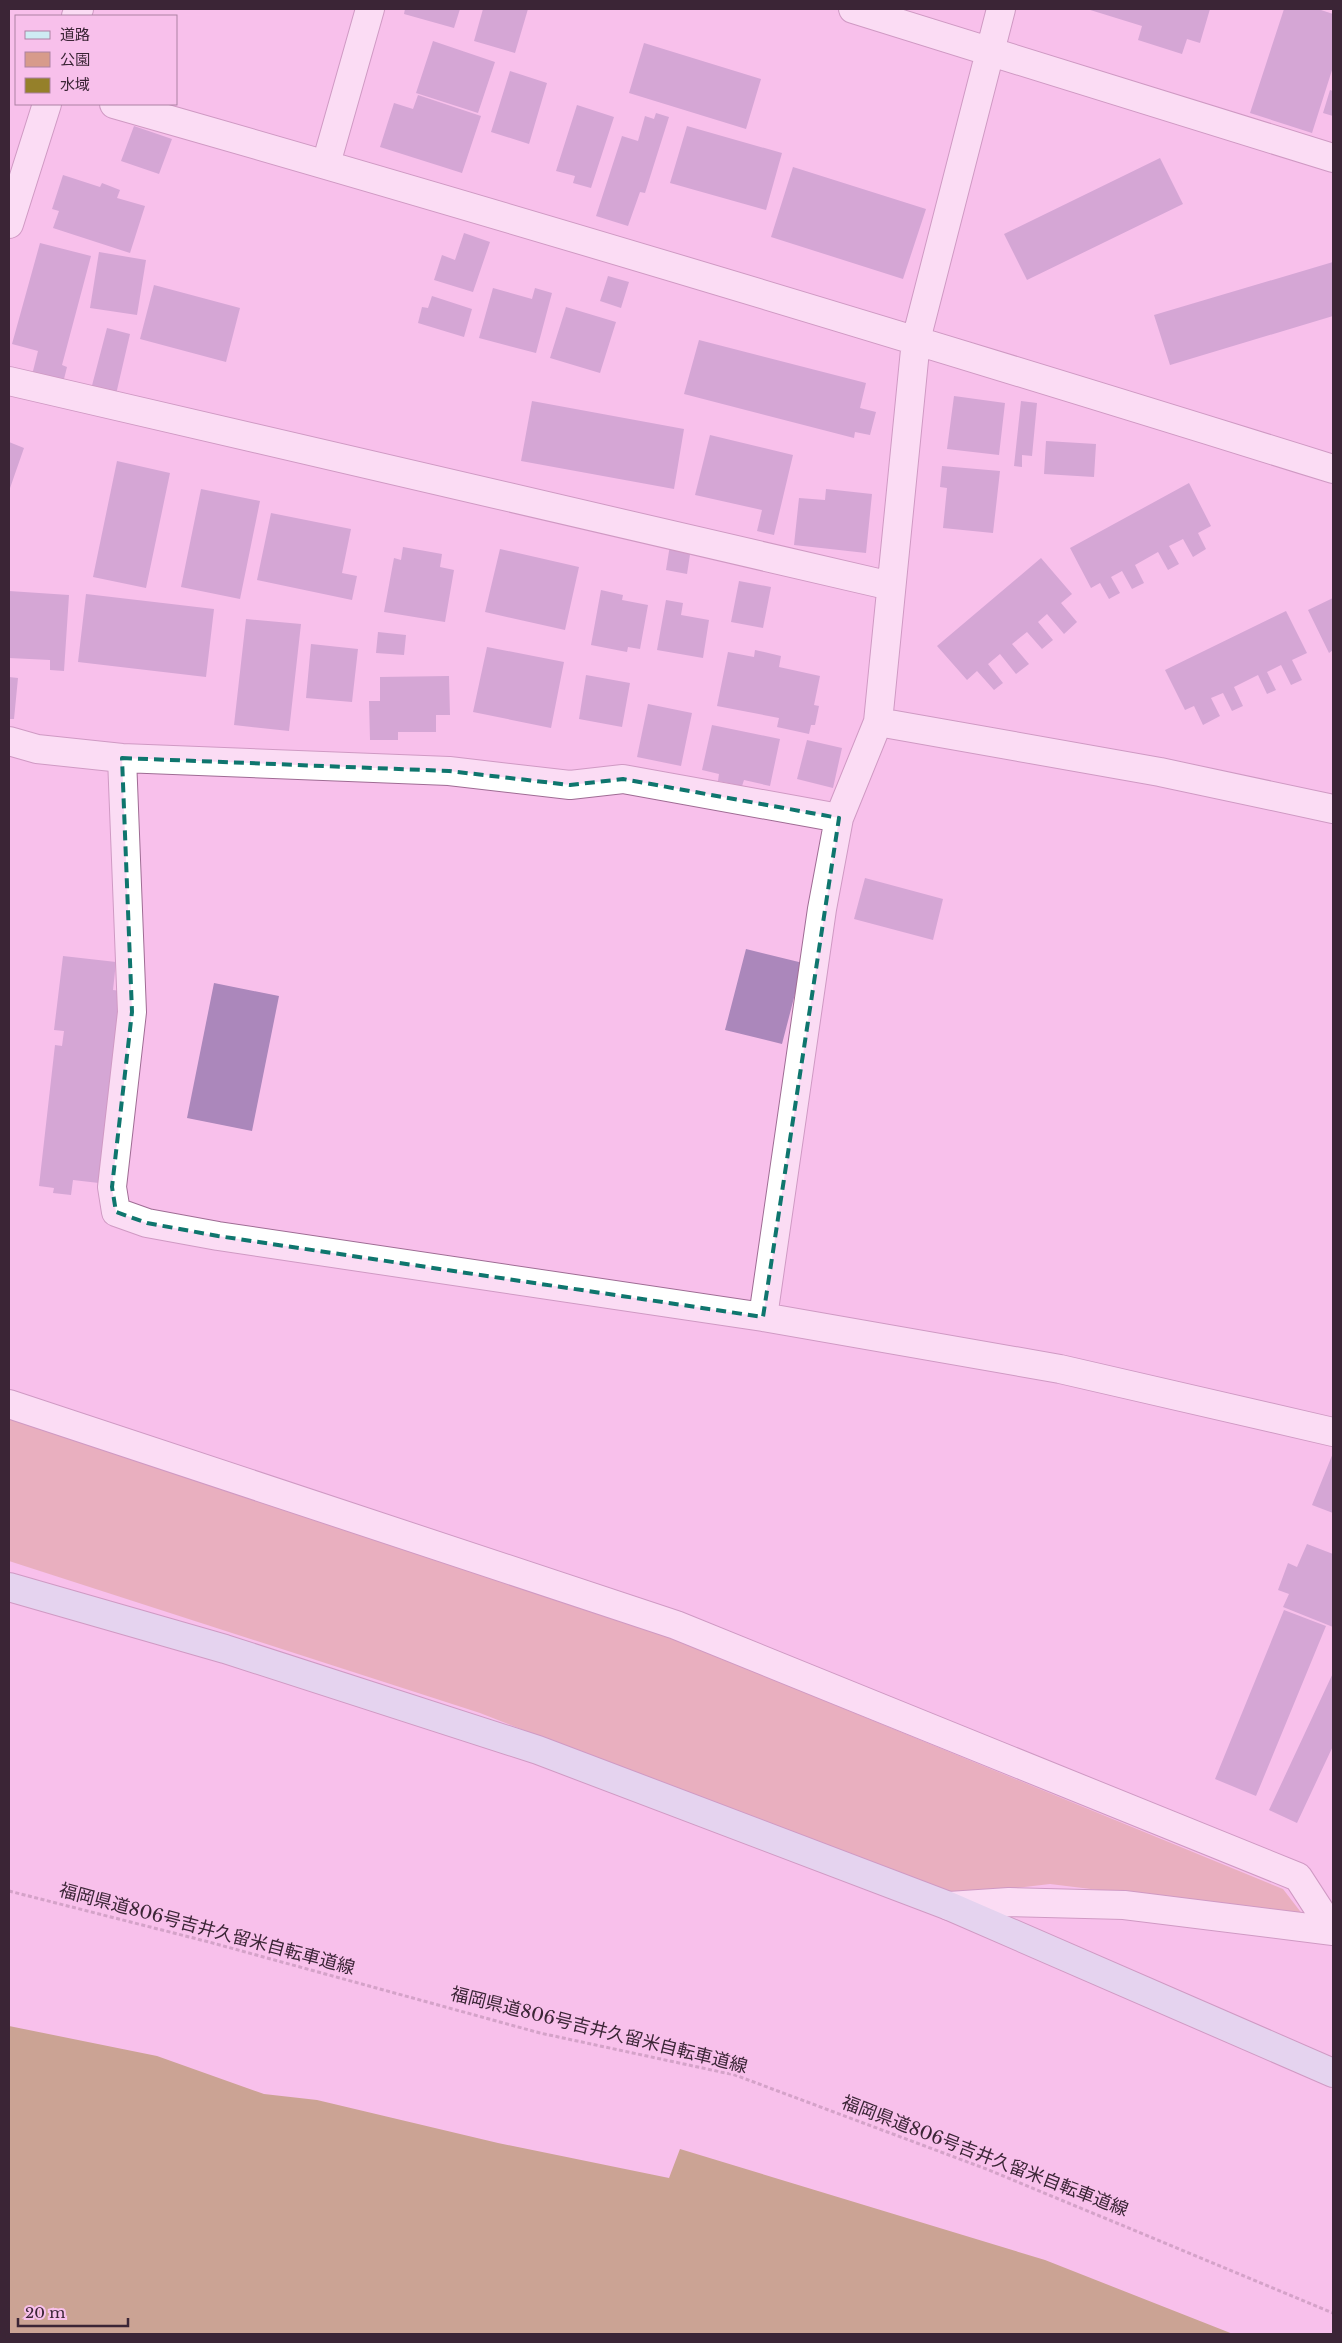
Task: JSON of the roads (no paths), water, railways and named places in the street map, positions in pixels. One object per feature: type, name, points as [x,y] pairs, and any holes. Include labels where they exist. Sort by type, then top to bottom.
[{"type":"street","points":[[326,164],[370,9]]},
{"type":"street","points":[[853,9],[1333,158]]},
{"type":"street","points":[[763,1317],[822,909],[839,818],[878,722],[916,340],[1001,9]]},
{"type":"street","points":[[9,224],[47,105]]},
{"type":"street","points":[[118,105],[326,164],[916,340],[1333,469]]},
{"type":"street","points":[[9,381],[891,586]]},
{"type":"street","points":[[878,722],[1160,772],[1333,809]]},
{"type":"street","points":[[9,741],[37,749],[122,758],[439,771],[570,785],[623,779],[839,818]]},
{"type":"street","points":[[122,758],[132,1012],[112,1188],[116,1212],[146,1223],[218,1236],[763,1317],[1060,1369],[1333,1432]]},
{"type":"street","points":[[9,1404],[685,1629],[1298,1877],[1333,1931]]},
{"type":"street","points":[[9,1586],[225,1650],[538,1750],[949,1906],[1333,2074]]},
{"type":"street","points":[[949,1906],[1009,1902],[1124,1904],[1333,1931]]},
{"type":"water","points":[[9,2026],[157,2056],[264,2094],[317,2100],[498,2143],[669,2178],[680,2149],[1045,2260],[1233,2334],[9,2334]]}]
